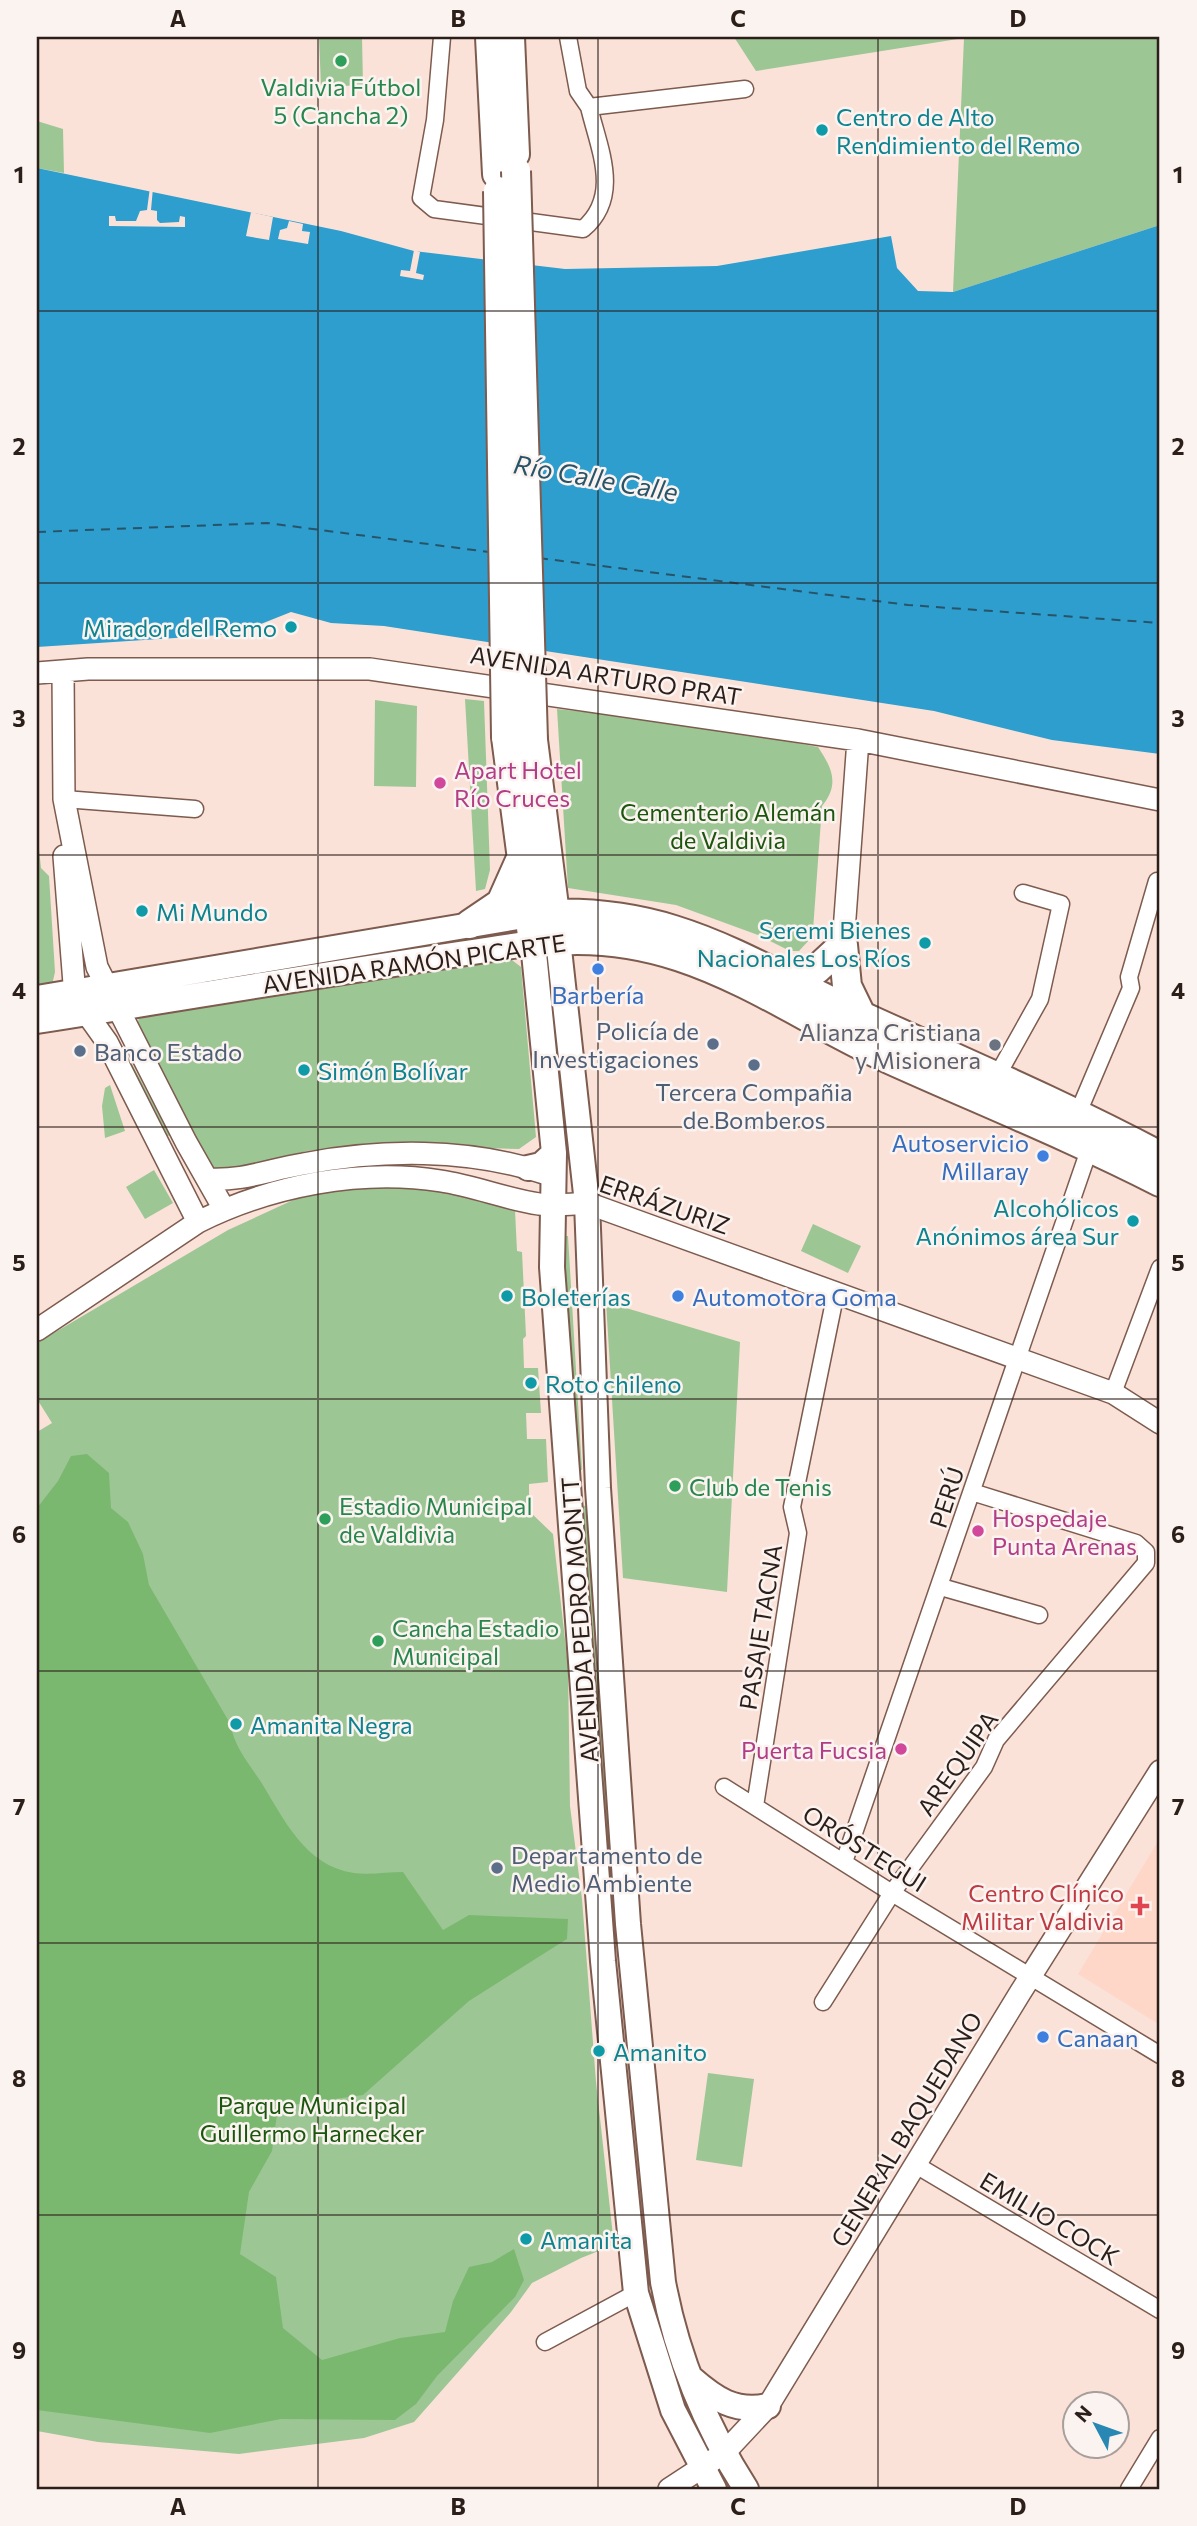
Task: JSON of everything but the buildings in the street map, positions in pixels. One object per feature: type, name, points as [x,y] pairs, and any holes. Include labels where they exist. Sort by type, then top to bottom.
[{"type":"highway","points":[[490,37],[507,172]]},
{"type":"highway","points":[[510,37],[507,172],[519,738]]},
{"type":"highway","name":"AVENIDA PEDRO MONTT","points":[[519,738],[522,856],[544,928]]},
{"type":"highway","name":"AVENIDA PEDRO MONTT","points":[[519,738],[544,928]]},
{"type":"highway","points":[[470,924],[501,903],[522,856]]},
{"type":"highway","name":"AVENIDA RAMÓN PICARTE","points":[[544,928],[616,916],[671,928],[729,948],[849,1010],[1078,1112],[1160,1156]]},
{"type":"highway","name":"AVENIDA RAMÓN PICARTE","points":[[544,928],[691,958],[737,978],[861,1045],[1090,1147],[1160,1182]]},
{"type":"highway","points":[[786,978],[817,969],[843,945]]},
{"type":"highway","points":[[843,945],[849,1010],[861,1045]]},
{"type":"main road","name":"AVENIDA ARTURO PRAT","points":[[37,673],[370,668],[858,740],[1160,800]]},
{"type":"main road","points":[[63,671],[64,799],[97,967],[224,1209]]},
{"type":"main road","points":[[843,945],[858,740]]},
{"type":"main road","points":[[69,829],[64,855],[76,991],[87,1014],[107,1042],[198,1222]]},
{"type":"main road","name":"AVENIDA RAMÓN PICARTE","points":[[37,998],[470,924],[544,928]]},
{"type":"main road","name":"AVENIDA RAMÓN PICARTE","points":[[37,1021],[119,1010],[345,969],[544,928]]},
{"type":"main road","name":"AVENIDA PEDRO MONTT","points":[[544,928],[554,1162],[552,1267],[602,1927],[636,2293],[673,2410],[714,2489]]},
{"type":"main road","name":"AVENIDA PEDRO MONTT","points":[[544,928],[587,1203],[598,1488],[628,1924],[663,2282],[671,2322],[687,2374],[706,2420],[746,2489]]},
{"type":"main road","points":[[208,1179],[237,1181],[300,1164],[398,1154],[463,1157],[528,1168],[554,1162],[587,1203]]},
{"type":"main road","name":"ERRÁZURIZ","points":[[37,1330],[198,1222],[224,1209],[291,1188],[334,1180],[407,1178],[440,1181],[554,1205],[587,1203],[1113,1393],[1160,1423]]},
{"type":"main road","points":[[569,1487],[598,1488]]},
{"type":"main road","name":"GENERAL BAQUEDANO","points":[[669,2489],[724,2453],[768,2406],[1160,1771]]},
{"type":"main road","points":[[602,1927],[628,1924]]},
{"type":"main road","points":[[687,2374],[706,2392],[728,2404],[752,2409],[768,2406]]},
{"type":"street","points":[[442,37],[435,120],[421,198],[434,209],[583,229],[597,217],[606,192],[589,107],[578,91],[568,37]]},
{"type":"street","points":[[589,107],[746,89]]},
{"type":"street","points":[[64,799],[195,809]]},
{"type":"street","points":[[1078,1112],[1131,988],[1129,977],[1157,881]]},
{"type":"street","points":[[997,1076],[1040,999],[1061,904],[1023,893]]},
{"type":"street","name":"PERÚ","points":[[845,1861],[1090,1147]]},
{"type":"street","points":[[1113,1393],[1156,1292],[1160,1268]]},
{"type":"street","name":"PASAJE TACNA","points":[[755,1806],[798,1533],[792,1507],[836,1292]]},
{"type":"street","name":"AREQUIPA","points":[[823,2002],[892,1894],[984,1767],[996,1740],[1146,1563],[1146,1552],[1136,1544],[972,1492]]},
{"type":"street","points":[[941,1587],[1039,1615]]},
{"type":"street","name":"ORÓSTEGUI","points":[[724,1787],[845,1861],[892,1894],[1160,2055]]},
{"type":"street","name":"EMILIO COCK","points":[[916,2165],[1160,2310]]},
{"type":"street","points":[[545,2342],[636,2293]]},
{"type":"street","points":[[1129,2489],[1160,2438]]},
{"type":"shaded area","name":"Centro Clínico Militar Valdivia","points":[[1160,1838],[1160,2025],[1078,1974]]},
{"type":"green space","name":"Valdivia Fútbol 5 (Cancha 2)","points":[[319,37],[362,37],[363,85],[321,87]]},
{"type":"green space","points":[[734,37],[1160,37],[1160,225],[953,292],[964,38],[756,71]]},
{"type":"green space","points":[[37,121],[63,129],[64,173],[37,168]]},
{"type":"green space","points":[[465,699],[484,701],[490,870],[485,889],[476,891]]},
{"type":"green space","points":[[375,700],[417,706],[416,787],[374,786]]},
{"type":"green space","name":"Cementerio Alemán de Valdivia","points":[[557,709],[690,723],[818,747],[830,769],[832,783],[828,798],[822,806],[813,930],[810,939],[799,951],[790,951],[758,935],[676,905],[568,888]]},
{"type":"green space","points":[[37,830],[41,868],[49,876],[55,972],[52,985],[37,986]]},
{"type":"green space","points":[[508,957],[521,967],[536,1137],[519,1149],[368,1145],[306,1151],[234,1175],[209,1169],[137,1025],[140,1014]]},
{"type":"green space","points":[[123,1047],[170,1135],[164,1138],[118,1050]]},
{"type":"green space","points":[[110,1085],[125,1131],[105,1138],[102,1106],[105,1088]]},
{"type":"green space","points":[[154,1170],[173,1203],[145,1219],[126,1187]]},
{"type":"green space","points":[[429,1183],[515,1210],[517,1251],[522,1252],[526,1336],[523,1339],[524,1368],[538,1368],[541,1413],[526,1413],[527,1439],[546,1439],[548,1482],[529,1484],[529,1511],[553,1534],[568,1666],[570,1806],[582,1899],[596,2082],[614,2245],[532,2283],[511,2312],[414,2422],[364,2438],[239,2454],[98,2442],[37,2431],[37,1432],[52,1423],[37,1399],[37,1343],[228,1230],[315,1190]]},
{"type":"green space","points":[[813,1224],[861,1246],[848,1273],[801,1251]]},
{"type":"green space","points":[[559,1236],[568,1236],[582,1470],[578,1469]]},
{"type":"green space","name":"Club de Tenis","points":[[606,1302],[740,1342],[727,1592],[623,1578]]},
{"type":"green space","name":"Parque Municipal Guillermo Harnecker","points":[[87,1454],[109,1473],[111,1508],[128,1522],[143,1554],[149,1585],[231,1725],[238,1747],[288,1825],[309,1851],[337,1869],[354,1873],[403,1872],[443,1930],[469,1915],[568,1919],[567,1939],[469,2001],[363,2095],[278,2107],[272,2151],[249,2192],[240,2254],[276,2277],[283,2328],[322,2360],[400,2338],[445,2332],[453,2301],[469,2267],[492,2262],[514,2249],[524,2280],[515,2297],[437,2376],[416,2404],[395,2420],[281,2419],[210,2433],[37,2410],[37,1508],[58,1481],[71,1456]]},
{"type":"green space","points":[[587,1505],[590,1510],[612,1877],[609,1888],[581,1507]]},
{"type":"green space","points":[[708,2073],[754,2079],[742,2167],[696,2160]]},
{"type":"water","name":"Río Calle Calle","points":[[37,168],[341,231],[414,251],[565,269],[717,266],[891,236],[897,268],[918,291],[953,292],[1160,225],[1160,754],[1052,740],[934,711],[384,626],[331,623],[291,612],[236,634],[37,647]]},
{"type":"pier","points":[[150,187],[153,188],[151,210],[157,211],[157,220],[160,223],[179,222],[180,216],[185,217],[185,227],[109,226],[109,216],[115,216],[116,221],[136,221],[140,211],[147,210]]},
{"type":"pier","points":[[251,212],[273,217],[269,240],[246,236]]},
{"type":"pier","points":[[289,221],[303,224],[302,231],[310,232],[308,244],[278,239],[280,230],[287,228]]},
{"type":"pier","points":[[414,250],[420,252],[416,273],[424,275],[423,280],[400,276],[401,270],[410,271]]},
{"type":"ferry route","points":[[37,532],[267,523],[489,552]]},
{"type":"ferry route","points":[[539,558],[908,605],[1160,623]]},
{"type":"place","name":"Valdivia Fútbol 5 (Cancha 2)","points":[[341,61]]},
{"type":"place","name":"Centro de Alto Rendimiento del Remo","points":[[822,130]]},
{"type":"place","name":"Mirador del Remo","points":[[291,627]]},
{"type":"place","name":"Apart Hotel Río Cruces","points":[[440,783]]},
{"type":"place","name":"Mi Mundo","points":[[142,911]]},
{"type":"place","name":"Seremi Bienes Nacionales Los Ríos","points":[[925,943]]},
{"type":"place","name":"Barbería","points":[[598,969]]},
{"type":"place","name":"Policía de Investigaciones","points":[[713,1044]]},
{"type":"place","name":"Alianza Cristiana y Misionera","points":[[995,1045]]},
{"type":"place","name":"Banco Estado","points":[[80,1051]]},
{"type":"place","name":"Tercera Compañia de Bomberos","points":[[754,1065]]},
{"type":"place","name":"Simón Bolívar","points":[[304,1070]]},
{"type":"place","name":"Autoservicio Millaray","points":[[1043,1156]]},
{"type":"place","name":"Alcohólicos Anónimos área Sur","points":[[1133,1221]]},
{"type":"place","name":"Boleterías","points":[[507,1296]]},
{"type":"place","name":"Automotora Goma","points":[[678,1296]]},
{"type":"place","name":"Roto chileno","points":[[531,1383]]},
{"type":"place","name":"Club de Tenis","points":[[675,1486]]},
{"type":"place","name":"Estadio Municipal de Valdivia","points":[[325,1519]]},
{"type":"place","name":"Hospedaje Punta Arenas","points":[[978,1531]]},
{"type":"place","name":"Cancha Estadio Municipal","points":[[378,1641]]},
{"type":"place","name":"Amanita Negra","points":[[236,1724]]},
{"type":"place","name":"Puerta Fucsia","points":[[901,1749]]},
{"type":"place","name":"Departamento de Medio Ambiente","points":[[497,1868]]},
{"type":"place","name":"Centro Clínico Militar Valdivia","points":[[1140,1906]]},
{"type":"place","name":"Canaan","points":[[1043,2037]]},
{"type":"place","name":"Amanito","points":[[599,2051]]},
{"type":"place","name":"Amanita","points":[[526,2239]]}]
